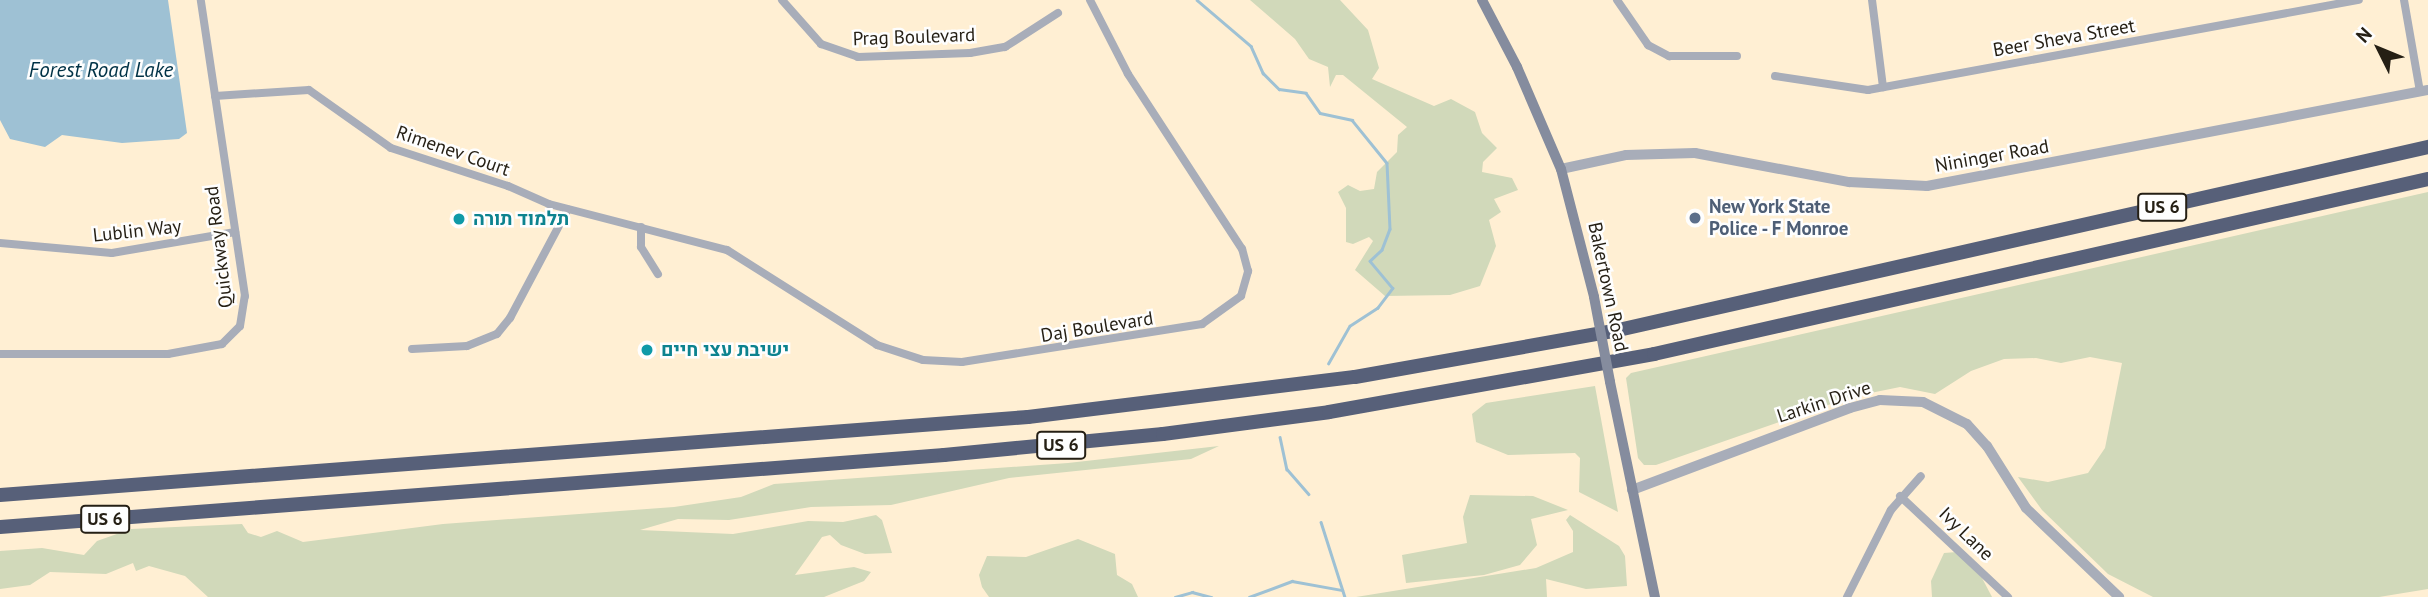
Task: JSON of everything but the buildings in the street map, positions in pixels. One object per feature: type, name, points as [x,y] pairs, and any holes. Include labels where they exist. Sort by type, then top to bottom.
[{"type":"highway","name":"US 6","points":[[0,495],[1028,417],[1354,377],[1614,331],[2428,147]]},
{"type":"highway","name":"US 6","points":[[0,527],[985,452],[1315,414],[1629,359],[2428,179]]},
{"type":"main road","name":"Bakertown Road","points":[[1482,0],[1522,77],[1561,169],[1594,297],[1655,597]]},
{"type":"street","name":"Quickway Road","points":[[0,354],[168,354],[222,344],[233,337],[244,311],[201,0]]},
{"type":"street","name":"Prag Boulevard","points":[[782,0],[821,44],[858,57],[970,53],[1005,47],[1058,13]]},
{"type":"street","name":"Daj Boulevard","points":[[641,227],[747,259],[877,345],[923,360],[1001,358],[1202,324],[1241,296],[1248,271],[1242,249],[1128,74],[1090,0]]},
{"type":"street","points":[[1618,0],[1648,45],[1669,56],[1737,56]]},
{"type":"street","points":[[1872,0],[1883,87]]},
{"type":"street","name":"Beer Sheva Street","points":[[1775,76],[1868,90],[2359,0]]},
{"type":"street","points":[[2403,0],[2424,91]]},
{"type":"street","name":"Rimenev Court","points":[[215,96],[309,90],[391,148],[568,209],[641,227]]},
{"type":"street","name":"Nininger Road","points":[[1561,169],[1626,155],[1695,153],[1849,183],[1927,186],[2424,91]]},
{"type":"street","points":[[412,349],[467,346],[497,334],[510,318],[568,209]]},
{"type":"street","points":[[641,227],[641,247],[658,274]]},
{"type":"street","name":"Lublin Way","points":[[0,243],[112,253],[235,232]]},
{"type":"street","name":"Larkin Drive","points":[[1632,490],[1850,408],[1880,400],[1923,402],[1967,425],[1987,446],[2026,508],[2119,597]]},
{"type":"street","points":[[1847,597],[1900,496],[1920,477]]},
{"type":"street","name":"Ivy Lane","points":[[1900,496],[2008,597]]},
{"type":"green space","points":[[1250,0],[1340,0],[1368,30],[1379,68],[1372,79],[1434,106],[1451,99],[1475,112],[1482,133],[1497,148],[1483,162],[1482,172],[1512,178],[1518,190],[1494,199],[1501,212],[1489,220],[1496,246],[1480,286],[1450,295],[1385,296],[1355,270],[1373,241],[1369,237],[1353,244],[1346,242],[1346,208],[1338,192],[1348,185],[1360,191],[1374,189],[1377,172],[1397,152],[1398,135],[1407,127],[1343,75],[1336,75],[1330,87],[1328,67],[1309,59],[1295,39]]},
{"type":"green space","points":[[2428,192],[2428,589],[2379,597],[2153,597],[2108,574],[2042,510],[2018,477],[2048,482],[2088,473],[2105,448],[2122,363],[2090,357],[2061,363],[2036,358],[2004,359],[1971,371],[1935,394],[1900,387],[1851,397],[1656,465],[1644,465],[1638,458],[1626,378],[1631,373]]},
{"type":"green space","points":[[1595,386],[1618,512],[1579,492],[1580,458],[1575,453],[1508,455],[1476,442],[1472,414],[1486,403]]},
{"type":"green space","points":[[1219,446],[1191,459],[1009,478],[891,505],[811,507],[729,520],[678,519],[640,530],[733,534],[808,521],[843,522],[876,515],[882,520],[892,553],[865,554],[841,545],[830,535],[822,537],[795,575],[854,567],[871,572],[864,581],[824,597],[208,597],[185,576],[149,566],[136,571],[133,563],[106,574],[50,572],[30,585],[0,589],[0,551],[42,548],[84,555],[97,541],[131,529],[242,524],[248,533],[261,537],[277,531],[303,542],[443,524],[674,507],[741,497],[774,484],[1068,463]]},
{"type":"green space","points":[[1470,495],[1533,496],[1568,510],[1531,519],[1537,545],[1520,565],[1484,575],[1406,583],[1402,555],[1467,543],[1463,517]]},
{"type":"green space","points":[[1570,515],[1619,546],[1625,556],[1627,586],[1586,589],[1546,579],[1547,597],[1356,597],[1536,568],[1573,552],[1573,531],[1566,520]]},
{"type":"green space","points":[[1078,539],[1115,554],[1117,575],[1132,584],[1138,597],[989,597],[982,587],[979,575],[987,556],[1026,557]]},
{"type":"green space","points":[[1957,552],[1982,578],[1992,597],[1932,597],[1931,581],[1944,553]]},
{"type":"water","name":"Forest Road Lake","points":[[0,0],[168,0],[187,133],[179,139],[122,143],[62,135],[45,147],[10,139],[0,120]]},
{"type":"waterway","points":[[1197,0],[1251,46],[1263,73],[1279,89],[1306,93],[1320,113],[1352,120],[1387,163],[1390,229],[1382,250],[1370,261],[1393,288],[1378,308],[1350,326],[1329,363]]},
{"type":"waterway","points":[[1280,437],[1287,469],[1309,494]]},
{"type":"waterway","points":[[1321,522],[1345,597]]},
{"type":"waterway","points":[[1249,597],[1292,581],[1342,590]]},
{"type":"waterway","points":[[1175,597],[1192,592],[1211,597]]},
{"type":"place","name":"New York State Police - F Monroe","points":[[1695,218]]},
{"type":"place","name":"תלמוד תורה","points":[[459,219]]},
{"type":"place","name":"ישיבת עצי חיים","points":[[647,350]]}]
